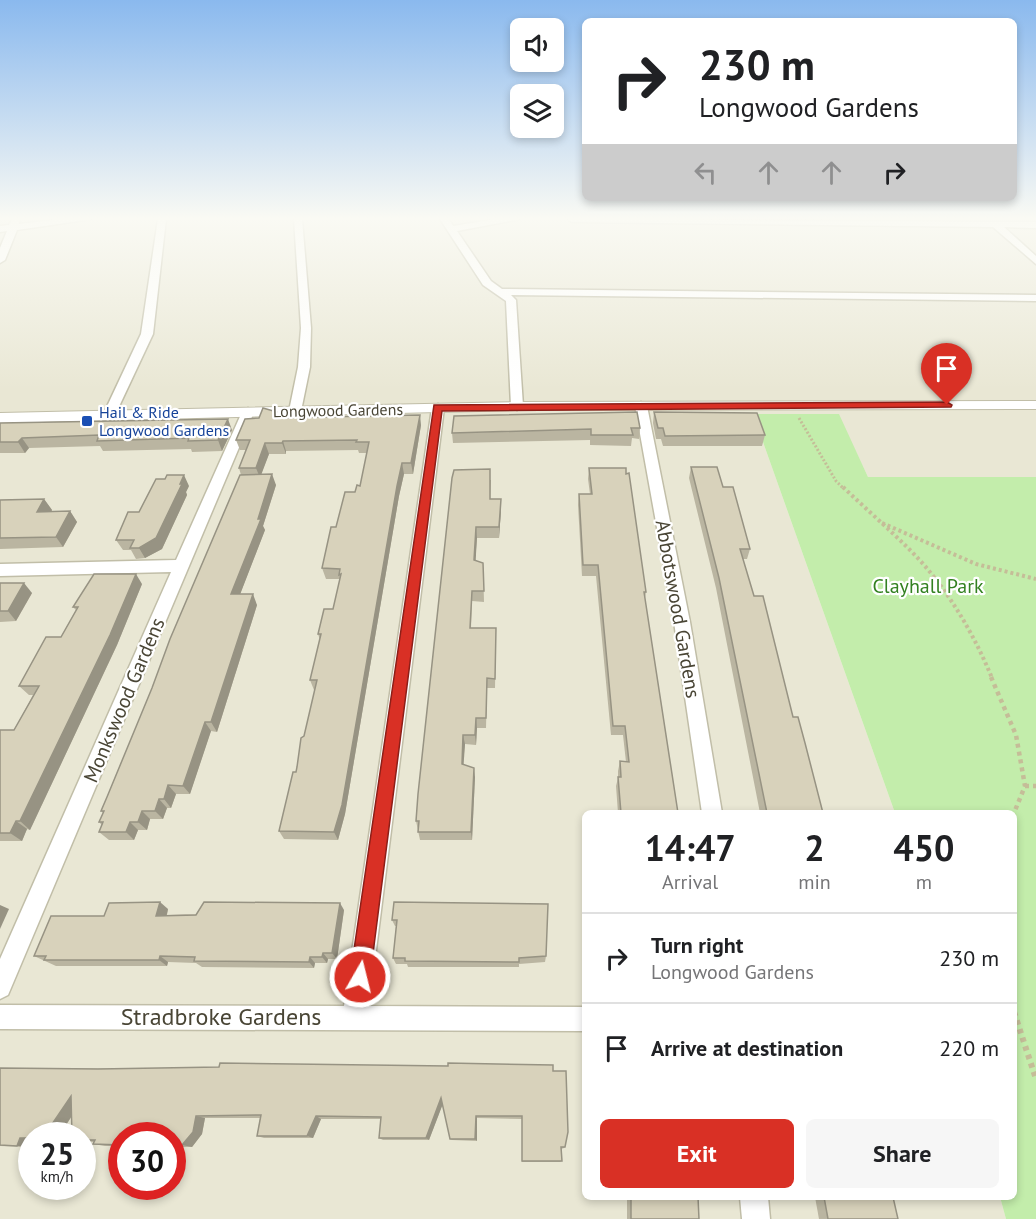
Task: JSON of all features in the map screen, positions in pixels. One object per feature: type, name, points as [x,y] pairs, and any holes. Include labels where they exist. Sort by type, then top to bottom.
[{"type":"street","points":[[109,415],[147,334],[155,276]]},
{"type":"street","points":[[295,411],[304,367],[306,328],[302,276]]},
{"type":"street","points":[[482,276],[487,283],[511,300],[517,406]]},
{"type":"street","points":[[500,292],[1036,298]]},
{"type":"street","points":[[636,406],[1036,405]]},
{"type":"street","name":"Longwood Gardens","points":[[0,418],[517,406],[601,410],[636,406]]},
{"type":"street","name":"Abbotswood Gardens","points":[[636,406],[682,622],[712,810]]},
{"type":"street","points":[[355,1017],[438,408]]},
{"type":"street","name":"Monkswood Gardens","points":[[0,987],[248,412]]},
{"type":"street","points":[[0,570],[181,566]]},
{"type":"street","name":"Stradbroke Gardens","points":[[0,1017],[582,1019]]},
{"type":"street","points":[[754,1200],[756,1219]]},
{"type":"path","points":[[792,406],[836,481],[912,552],[951,601],[980,650],[1016,735],[1025,786],[1015,810]]},
{"type":"path","points":[[879,521],[976,564],[1036,579]]},
{"type":"path","points":[[1025,786],[1036,786]]},
{"type":"path","points":[[1017,1021],[1036,1079]]},
{"type":"shaded area","points":[[0,276],[1036,276],[1036,477],[868,477],[838,414],[753,414],[894,810],[582,810],[582,1200],[1001,1200],[1006,1219],[0,1219]]},
{"type":"green space","name":"Clayhall Park","points":[[753,414],[839,414],[868,477],[1036,477],[1036,1219],[1006,1219],[1001,1200],[1017,1200],[1017,810],[894,810]]},
{"type":"building","points":[[263,408],[277,412],[274,418],[420,415],[411,463],[402,463],[397,486],[342,805],[334,832],[279,831],[293,772],[296,772],[301,738],[304,736],[317,680],[310,680],[321,634],[318,634],[324,609],[333,609],[341,574],[339,575],[340,569],[322,568],[331,527],[336,527],[345,492],[355,492],[357,485],[360,486],[369,442],[356,442],[357,440],[265,443],[256,468],[239,468],[250,440],[236,440],[245,419],[259,418]]},
{"type":"building","points":[[637,412],[640,428],[631,428],[633,435],[591,435],[591,429],[452,433],[454,416]]},
{"type":"building","points":[[654,412],[757,413],[765,435],[665,436],[663,428],[658,428]]},
{"type":"building","points":[[228,419],[218,440],[188,441],[189,438],[97,441],[99,435],[22,438],[18,442],[0,442],[0,423]]},
{"type":"building","points":[[691,467],[717,467],[723,487],[733,487],[750,549],[740,549],[754,596],[763,596],[793,717],[798,717],[822,810],[766,810],[719,578]]},
{"type":"building","points":[[589,468],[626,468],[626,474],[629,473],[646,592],[644,592],[678,810],[621,810],[618,777],[621,777],[620,761],[629,762],[625,726],[613,726],[598,565],[583,565],[579,494],[592,494]]},
{"type":"building","points":[[490,469],[490,499],[501,499],[499,527],[476,527],[474,560],[483,563],[484,591],[472,591],[470,628],[496,628],[495,679],[487,678],[486,718],[476,718],[475,735],[463,735],[462,764],[474,768],[471,832],[418,832],[419,821],[416,821],[418,794],[452,478],[454,470]]},
{"type":"building","points":[[272,474],[258,519],[261,519],[231,594],[253,594],[211,722],[205,722],[183,786],[168,785],[164,799],[159,799],[155,811],[142,811],[138,822],[130,822],[126,832],[99,832],[103,822],[99,822],[104,811],[101,811],[170,639],[240,475]]},
{"type":"building","points":[[167,475],[184,475],[180,484],[182,484],[156,538],[139,548],[130,548],[134,540],[116,540],[128,512],[139,512],[156,479],[165,479]]},
{"type":"building","points":[[44,499],[37,512],[70,511],[56,537],[0,538],[0,500]]},
{"type":"building","points":[[94,574],[136,574],[110,635],[20,821],[16,821],[10,833],[0,833],[0,730],[14,730],[39,686],[19,686],[46,637],[61,637],[78,607],[73,607]]},
{"type":"building","points":[[0,583],[24,583],[8,611],[0,611]]},
{"type":"building","points":[[160,902],[156,916],[196,915],[204,902],[340,903],[332,953],[323,953],[322,957],[310,957],[309,962],[194,961],[195,957],[160,956],[159,960],[44,960],[46,956],[34,956],[51,916],[104,916],[109,903]]},
{"type":"building","points":[[394,902],[548,904],[546,956],[519,958],[519,962],[405,961],[405,958],[393,958],[397,920],[392,920]]},
{"type":"building","points":[[220,1063],[553,1065],[553,1071],[566,1071],[568,1132],[565,1147],[561,1147],[562,1161],[522,1161],[522,1116],[476,1116],[475,1139],[450,1139],[441,1098],[426,1138],[379,1138],[381,1117],[316,1116],[307,1136],[257,1136],[261,1115],[196,1116],[193,1132],[186,1140],[186,1122],[108,1122],[108,1145],[96,1144],[96,1122],[72,1122],[71,1096],[53,1122],[18,1122],[17,1146],[0,1145],[0,1068],[219,1067]]},
{"type":"building","points":[[631,1200],[698,1200],[699,1219],[631,1219]]},
{"type":"building","points":[[825,1200],[894,1200],[898,1219],[828,1219]]},
{"type":"place","name":"Hail & Ride Longwood Gardens","points":[[87,421]]},
{"type":"route","points":[[360,977],[438,408],[947,405]]}]
